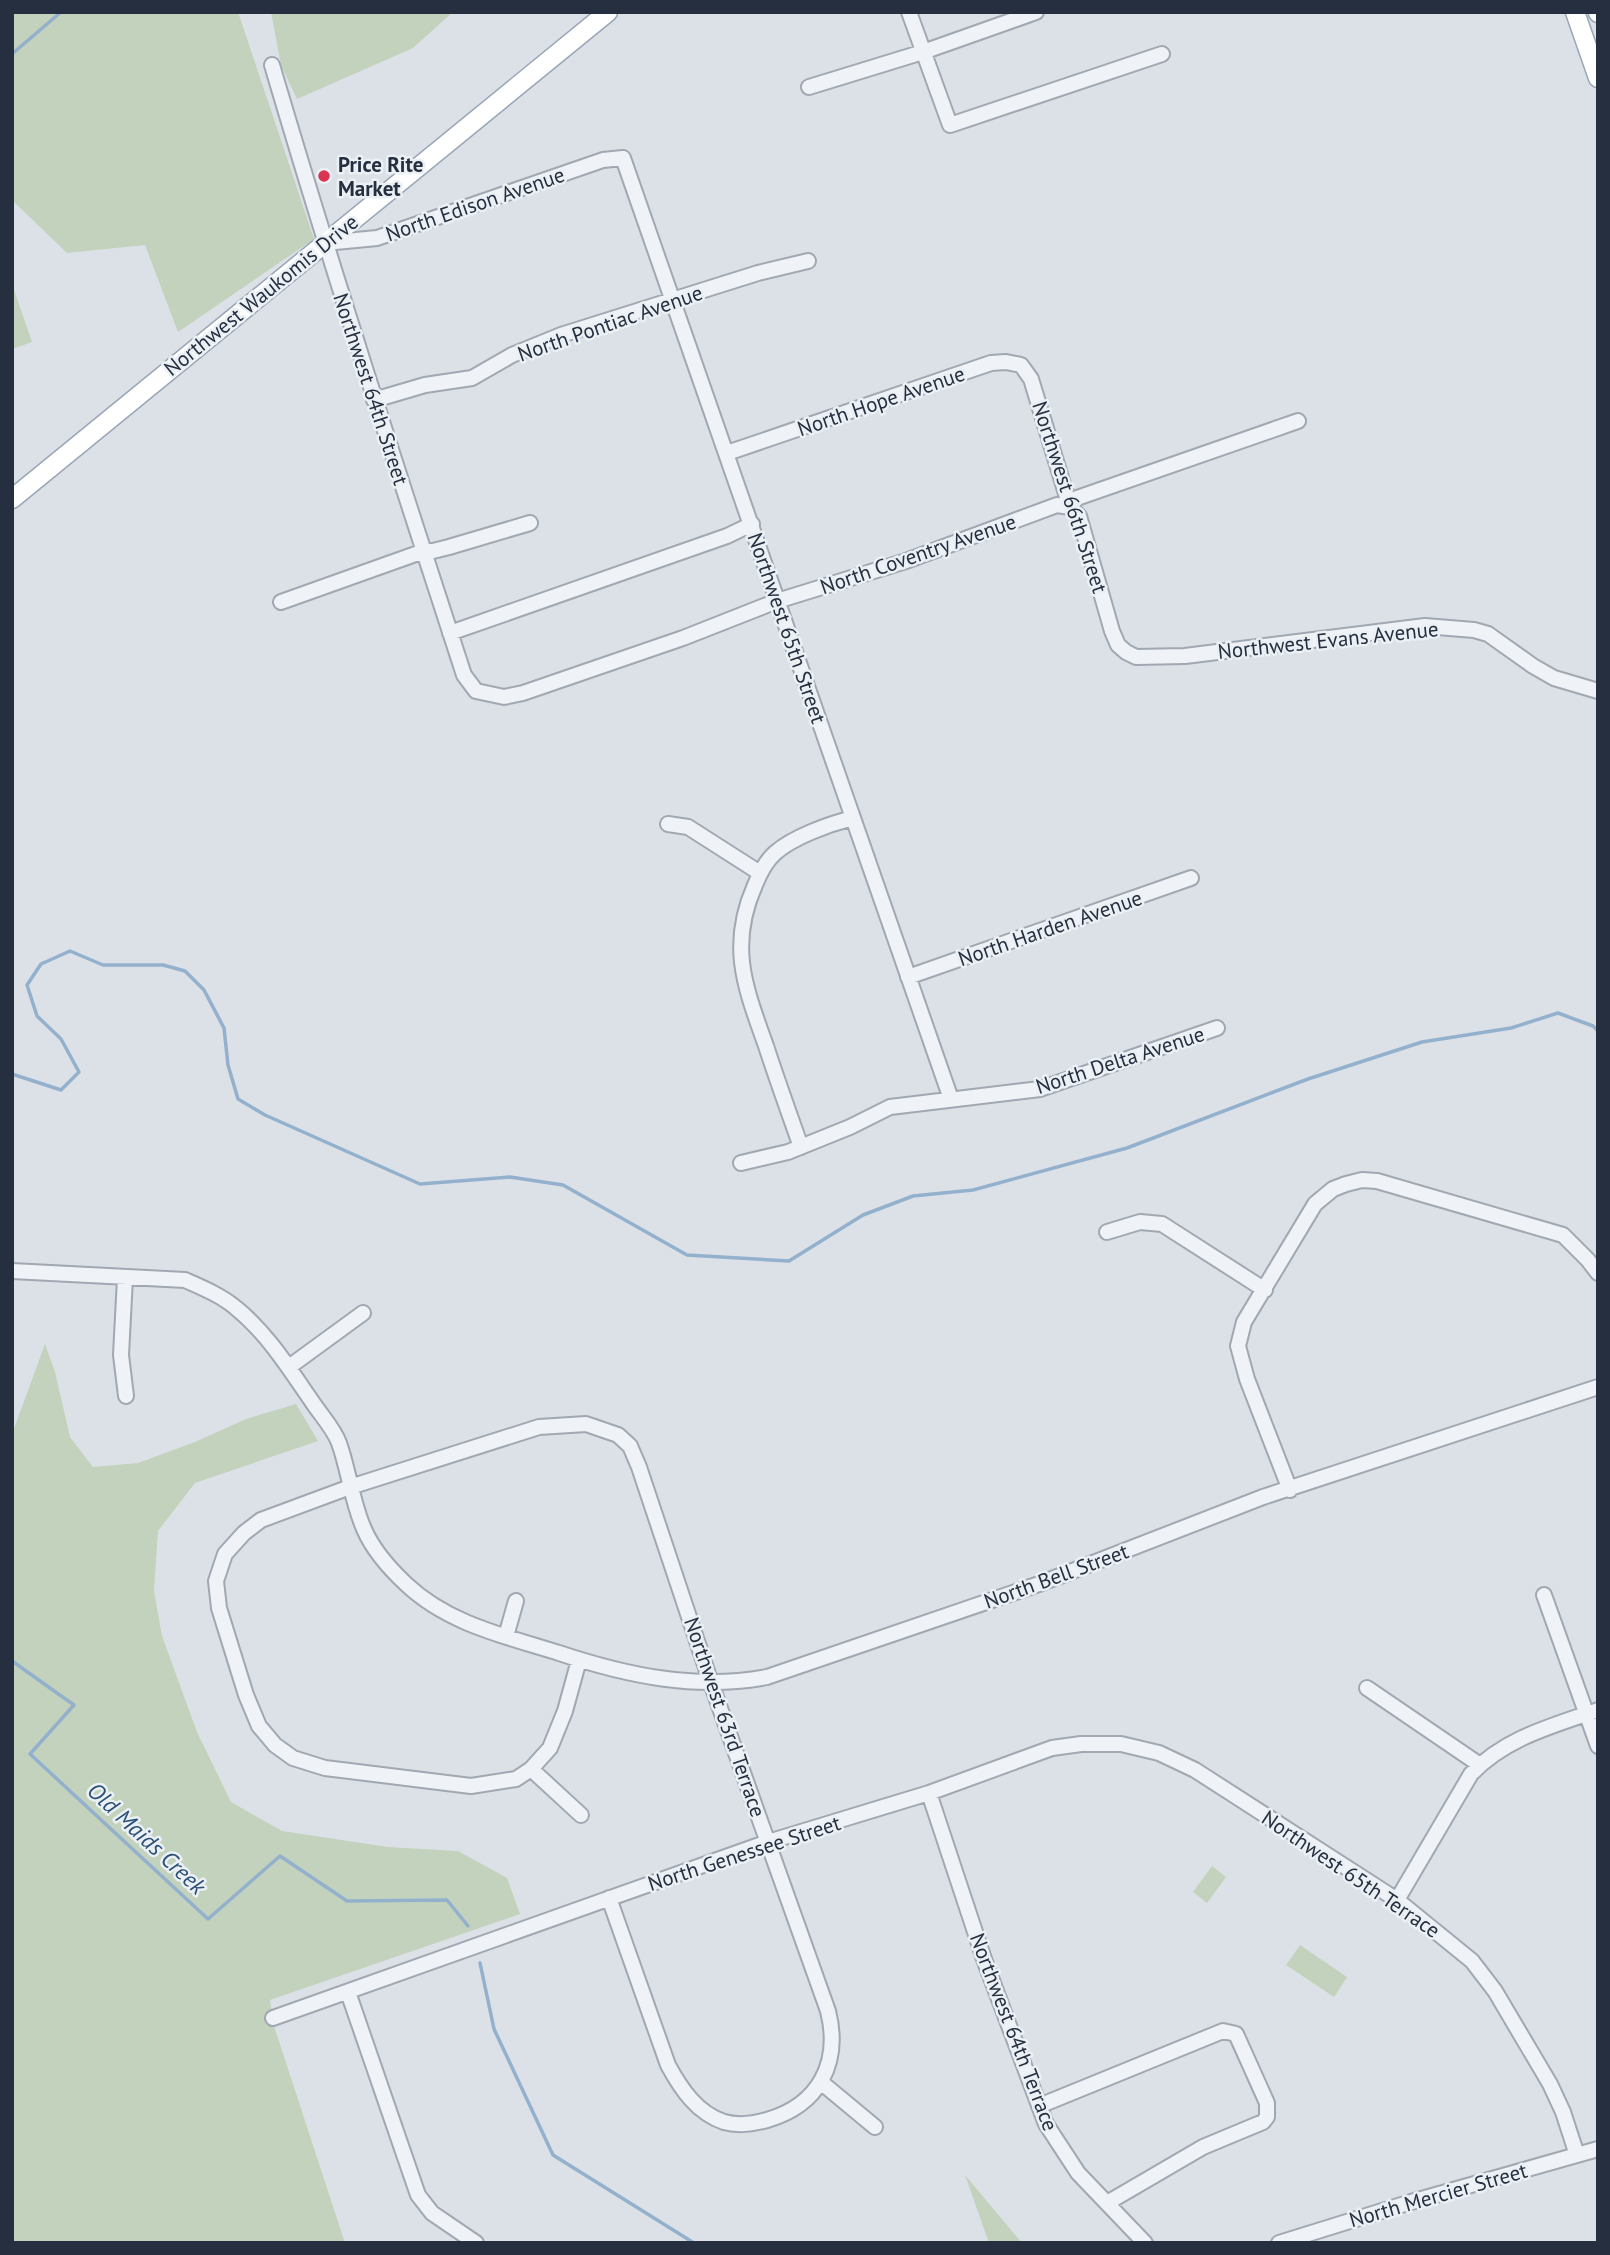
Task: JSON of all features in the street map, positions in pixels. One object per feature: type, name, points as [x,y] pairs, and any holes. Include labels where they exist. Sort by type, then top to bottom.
[{"type":"main road","name":"Northwest Waukomis Drive","points":[[12,499],[608,12]]},
{"type":"main road","points":[[1577,13],[1598,78]]},
{"type":"street","points":[[909,12],[950,125],[1162,54]]},
{"type":"street","points":[[808,88],[923,52],[1036,12]]},
{"type":"street","name":"Northwest 64th Street","points":[[272,65],[374,400],[464,675],[476,691],[494,696]]},
{"type":"street","name":"North Edison Avenue","points":[[325,243],[377,238],[603,160],[623,158]]},
{"type":"street","name":"Northwest 65th Street","points":[[623,158],[951,1099]]},
{"type":"street","name":"North Pontiac Avenue","points":[[374,400],[425,384],[472,378],[512,355],[561,335],[808,261]]},
{"type":"street","name":"North Hope Avenue","points":[[727,453],[991,363],[1021,365],[1031,379]]},
{"type":"street","name":"Northwest 66th Street","points":[[1031,379],[1070,507],[1079,516],[1083,526],[1112,632],[1118,645],[1126,652]]},
{"type":"street","name":"North Coventry Avenue","points":[[494,696],[523,693],[683,638],[777,601],[906,561],[1057,505],[1070,507],[1077,498],[1298,421]]},
{"type":"street","points":[[281,602],[424,551],[441,550],[530,523]]},
{"type":"street","points":[[450,633],[727,536],[752,524]]},
{"type":"street","name":"Northwest Evans Avenue","points":[[1126,652],[1136,657],[1185,656],[1425,626],[1474,630],[1488,634],[1555,678],[1598,691]]},
{"type":"street","points":[[801,1147],[743,976],[741,930],[748,900],[760,873],[775,853],[825,827],[853,818]]},
{"type":"street","points":[[668,824],[688,827],[760,873]]},
{"type":"street","name":"North Harden Avenue","points":[[908,977],[1191,878]]},
{"type":"street","name":"North Delta Avenue","points":[[741,1163],[763,1160],[801,1147],[890,1107],[1040,1089],[1217,1028]]},
{"type":"street","points":[[1290,1490],[1247,1378],[1238,1346],[1244,1322],[1315,1204],[1333,1189],[1362,1180],[1377,1181],[1563,1235],[1580,1250],[1598,1273]]},
{"type":"street","points":[[1107,1232],[1140,1222],[1162,1224],[1265,1290]]},
{"type":"street","points":[[12,1271],[125,1278],[121,1365],[126,1396]]},
{"type":"street","name":"North Bell Street","points":[[125,1278],[185,1280],[235,1307],[258,1328],[289,1367],[338,1440],[364,1530],[391,1568],[425,1600],[459,1621],[579,1660],[652,1678],[711,1683],[741,1682],[777,1673],[1039,1584],[1263,1497],[1598,1387]]},
{"type":"street","points":[[289,1367],[363,1313]]},
{"type":"street","name":"Northwest 63rd Terrace","points":[[531,1769],[516,1779],[471,1786],[325,1768],[293,1758],[275,1745],[259,1727],[246,1695],[219,1608],[216,1581],[225,1554],[244,1533],[261,1520],[350,1487],[539,1427],[586,1424],[618,1435],[630,1446],[639,1467],[711,1683],[831,2023],[831,2049],[822,2083]]},
{"type":"street","points":[[1544,1595],[1592,1712],[1598,1746]]},
{"type":"street","points":[[506,1636],[516,1601]]},
{"type":"street","points":[[579,1660],[565,1710],[550,1748],[531,1769],[582,1815]]},
{"type":"street","points":[[1367,1688],[1480,1765]]},
{"type":"street","points":[[1397,1900],[1471,1774],[1480,1765],[1510,1742],[1592,1712]]},
{"type":"street","name":"North Genessee Street","points":[[273,2018],[768,1842],[929,1793],[1052,1748],[1094,1743],[1121,1744],[1184,1764],[1216,1784]]},
{"type":"street","name":"Northwest 65th Terrace","points":[[1216,1784],[1397,1900],[1458,1948],[1484,1975],[1550,2084],[1563,2112],[1577,2155]]},
{"type":"street","name":"Northwest 64th Terrace","points":[[929,1793],[984,1959],[1046,2124],[1063,2154],[1145,2243]]},
{"type":"street","points":[[609,1898],[668,2066],[681,2090],[699,2108],[724,2122],[750,2125],[777,2117],[802,2104],[822,2083],[875,2127]]},
{"type":"street","points":[[348,1992],[418,2194],[432,2213],[476,2243]]},
{"type":"street","points":[[1039,2106],[1223,2031],[1236,2034],[1268,2103],[1264,2123],[1203,2147],[1107,2203]]},
{"type":"street","name":"North Mercier Street","points":[[1279,2243],[1598,2149]]},
{"type":"green space","points":[[12,12],[238,12],[314,239],[178,332],[145,245],[67,253],[12,200]]},
{"type":"green space","points":[[271,12],[453,12],[413,48],[297,99],[281,65]]},
{"type":"green space","points":[[12,284],[32,342],[12,349]]},
{"type":"green space","points":[[45,1344],[55,1372],[70,1437],[93,1467],[138,1463],[246,1419],[296,1404],[318,1441],[195,1483],[158,1531],[154,1591],[162,1636],[197,1732],[231,1802],[282,1831],[388,1847],[458,1851],[507,1878],[520,1914],[270,2000],[274,2026],[345,2243],[12,2243],[12,1434]]},
{"type":"green space","points":[[1212,1866],[1226,1877],[1207,1903],[1193,1892]]},
{"type":"green space","points":[[1300,1945],[1347,1977],[1334,1997],[1286,1965]]},
{"type":"green space","points":[[965,2175],[1022,2243],[989,2243]]},
{"type":"waterway","points":[[12,54],[61,12]]},
{"type":"waterway","points":[[12,1074],[61,1090],[79,1072],[61,1039],[37,1016],[27,985],[41,964],[70,951],[103,965],[163,965],[185,971],[204,990],[224,1028],[228,1065],[238,1099],[265,1115],[420,1184],[510,1177],[563,1185],[687,1255],[789,1261],[863,1215],[913,1196],[973,1190],[1127,1148],[1308,1079],[1422,1042],[1511,1028],[1558,1013],[1593,1026],[1598,1031]]},
{"type":"waterway","name":"Old Maids Creek","points":[[12,1661],[74,1705],[30,1754],[208,1919],[280,1856],[347,1901],[447,1900],[468,1926]]},
{"type":"waterway","name":"Old Maids Creek","points":[[480,1963],[494,2029],[553,2155],[694,2243]]},
{"type":"place","name":"Price Rite Market","points":[[324,176]]}]
